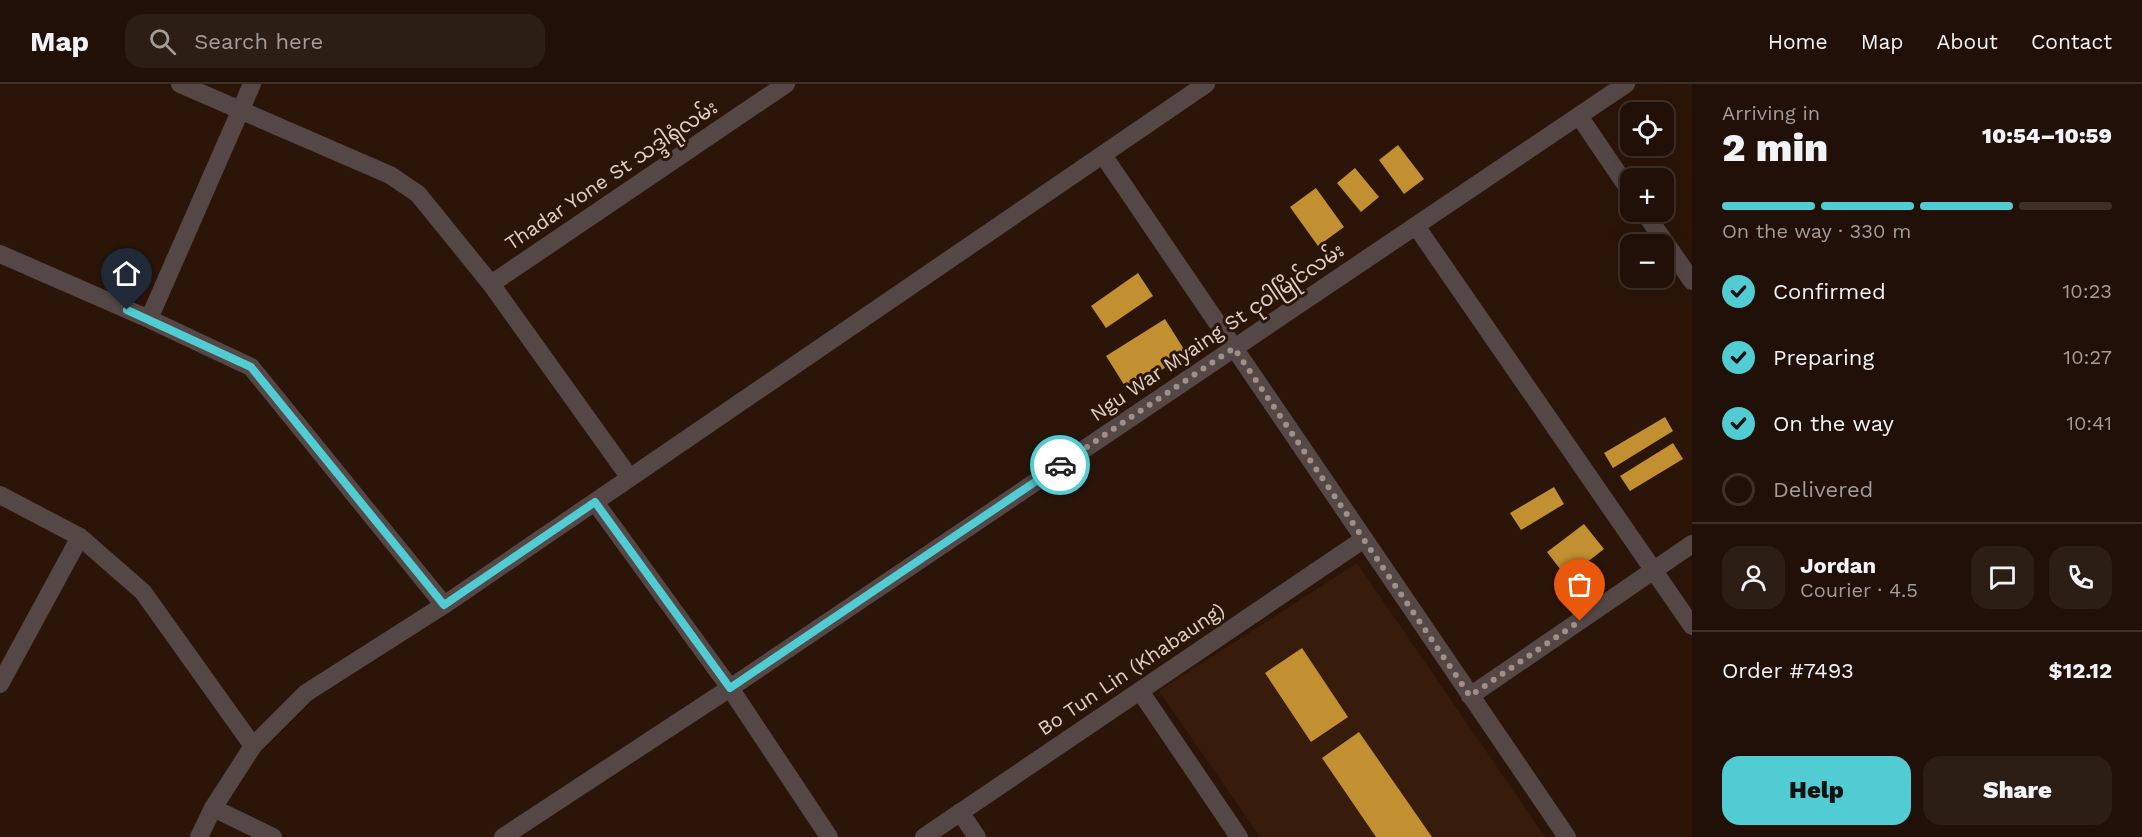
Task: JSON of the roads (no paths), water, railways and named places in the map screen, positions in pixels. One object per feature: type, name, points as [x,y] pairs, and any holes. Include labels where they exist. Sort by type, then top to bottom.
[{"type":"street","points":[[180,84],[390,175],[418,194],[491,284],[630,478]]},
{"type":"street","points":[[149,319],[252,84]]},
{"type":"street","name":"Thadar Yone St သဒ္ဒါရုံလမ်း","points":[[491,284],[786,84]]},
{"type":"street","points":[[200,837],[213,808],[253,746],[306,693],[444,605],[1206,84]]},
{"type":"street","name":"Ngu War Myaing St ငုဝါမြိုင်လမ်း","points":[[503,837],[730,688],[1626,84]]},
{"type":"street","points":[[1579,116],[1620,176]]},
{"type":"street","points":[[1103,155],[1567,837]]},
{"type":"street","points":[[1651,222],[1692,281]]},
{"type":"street","points":[[1416,226],[1692,626]]},
{"type":"street","points":[[0,254],[149,319],[251,367],[444,605]]},
{"type":"street","points":[[0,495],[80,537],[143,592],[253,746]]},
{"type":"street","points":[[595,502],[730,688],[829,837]]},
{"type":"street","points":[[0,684],[80,537]]},
{"type":"street","name":"Bo Tun Lin (Khabaung)","points":[[924,837],[1364,539]]},
{"type":"street","points":[[1470,696],[1692,544]]},
{"type":"street","points":[[1140,691],[1239,837]]},
{"type":"street","points":[[213,808],[273,837]]},
{"type":"street","points":[[960,812],[977,837]]}]
